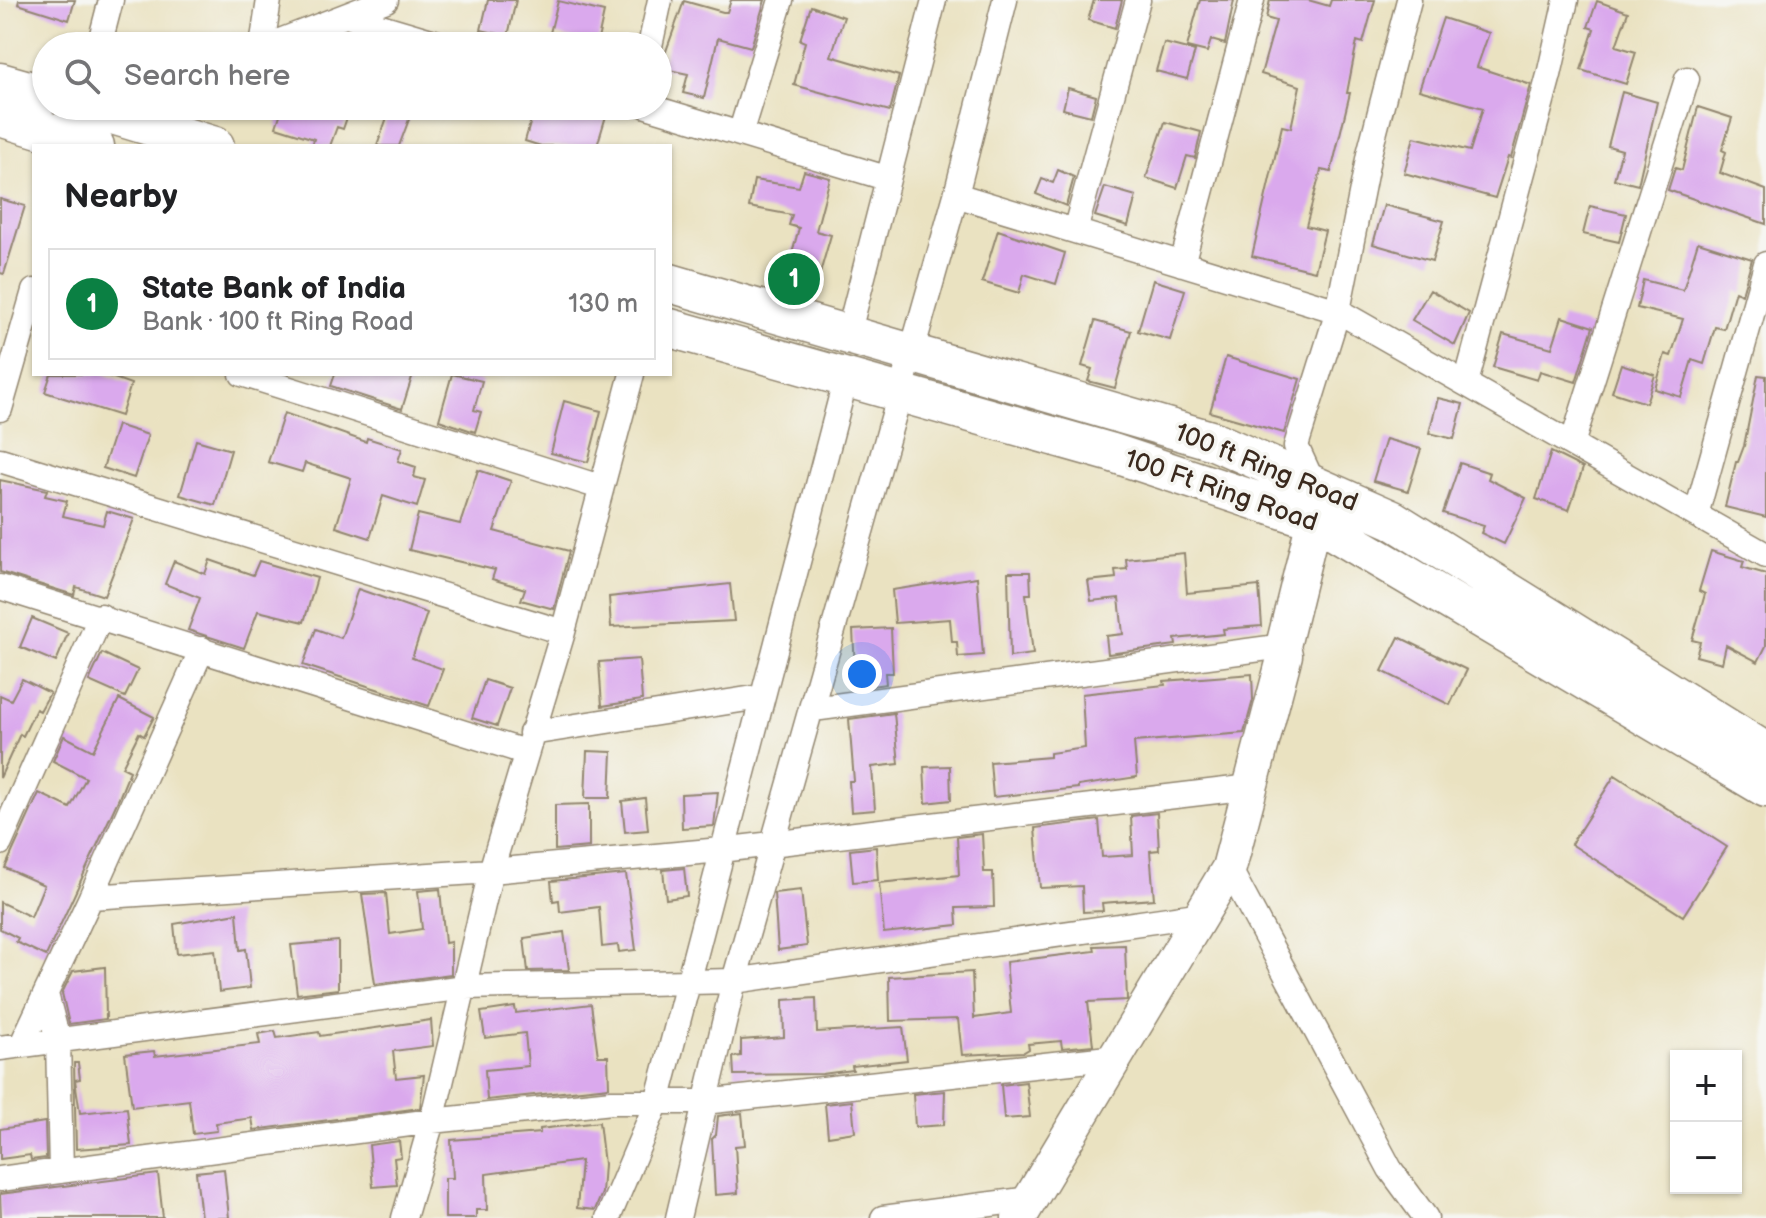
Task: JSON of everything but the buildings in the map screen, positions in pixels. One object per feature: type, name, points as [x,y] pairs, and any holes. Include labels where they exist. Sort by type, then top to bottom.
[{"type":"main road","points":[[0,82],[32,91]]},
{"type":"main road","points":[[0,117],[32,118]]},
{"type":"main road","points":[[67,120],[89,121],[205,144]]},
{"type":"main road","name":"100 ft Ring Road","points":[[672,284],[1214,441],[1314,502],[1393,520],[1459,558],[1766,752]]},
{"type":"main road","name":"100 Ft Ring Road","points":[[672,329],[1113,453],[1314,502],[1766,788]]},
{"type":"main road","points":[[1025,1208],[1229,868],[1285,655],[1283,646],[1314,502]]},
{"type":"street","points":[[103,32],[111,0]]},
{"type":"street","points":[[266,32],[269,0]]},
{"type":"street","points":[[306,32],[388,0],[406,32]]},
{"type":"street","points":[[653,32],[660,0]]},
{"type":"street","points":[[740,134],[781,0]]},
{"type":"street","points":[[848,335],[934,0]]},
{"type":"street","points":[[678,1218],[734,981],[813,709],[909,352],[956,195],[1005,0]]},
{"type":"street","points":[[1075,231],[1138,0]]},
{"type":"street","points":[[1182,264],[1252,0]]},
{"type":"street","points":[[1314,502],[1296,446],[1338,311],[1369,154],[1409,0]]},
{"type":"street","points":[[1466,383],[1566,0]]},
{"type":"street","points":[[350,17],[400,32]]},
{"type":"street","points":[[1572,444],[1687,79]]},
{"type":"street","points":[[672,114],[886,178]]},
{"type":"street","points":[[956,195],[1338,311],[1766,555]]},
{"type":"street","points":[[1696,515],[1766,264]]},
{"type":"street","points":[[0,409],[32,305]]},
{"type":"street","points":[[248,376],[600,487]]},
{"type":"street","points":[[404,1218],[432,1121],[491,871],[563,632],[631,376]]},
{"type":"street","points":[[608,1218],[657,1102],[760,697],[846,378]]},
{"type":"street","points":[[0,460],[563,632]]},
{"type":"street","points":[[0,587],[202,649],[528,742],[760,697]]},
{"type":"street","points":[[0,843],[101,616]]},
{"type":"street","points":[[813,709],[1283,646]]},
{"type":"street","points":[[11,1046],[46,994],[202,649]]},
{"type":"street","points":[[91,897],[491,871],[774,845],[1251,787]]},
{"type":"street","points":[[1229,868],[1390,1169],[1426,1218]]},
{"type":"street","points":[[11,1046],[465,987],[734,981],[1203,914]]},
{"type":"street","points":[[46,994],[58,1040],[61,1171]]},
{"type":"street","points":[[0,1179],[432,1121],[612,1102],[704,1102],[1117,1057]]},
{"type":"street","points":[[883,1218],[1025,1208]]},
{"type":"place","name":"State Bank of India","points":[[794,279]]}]
